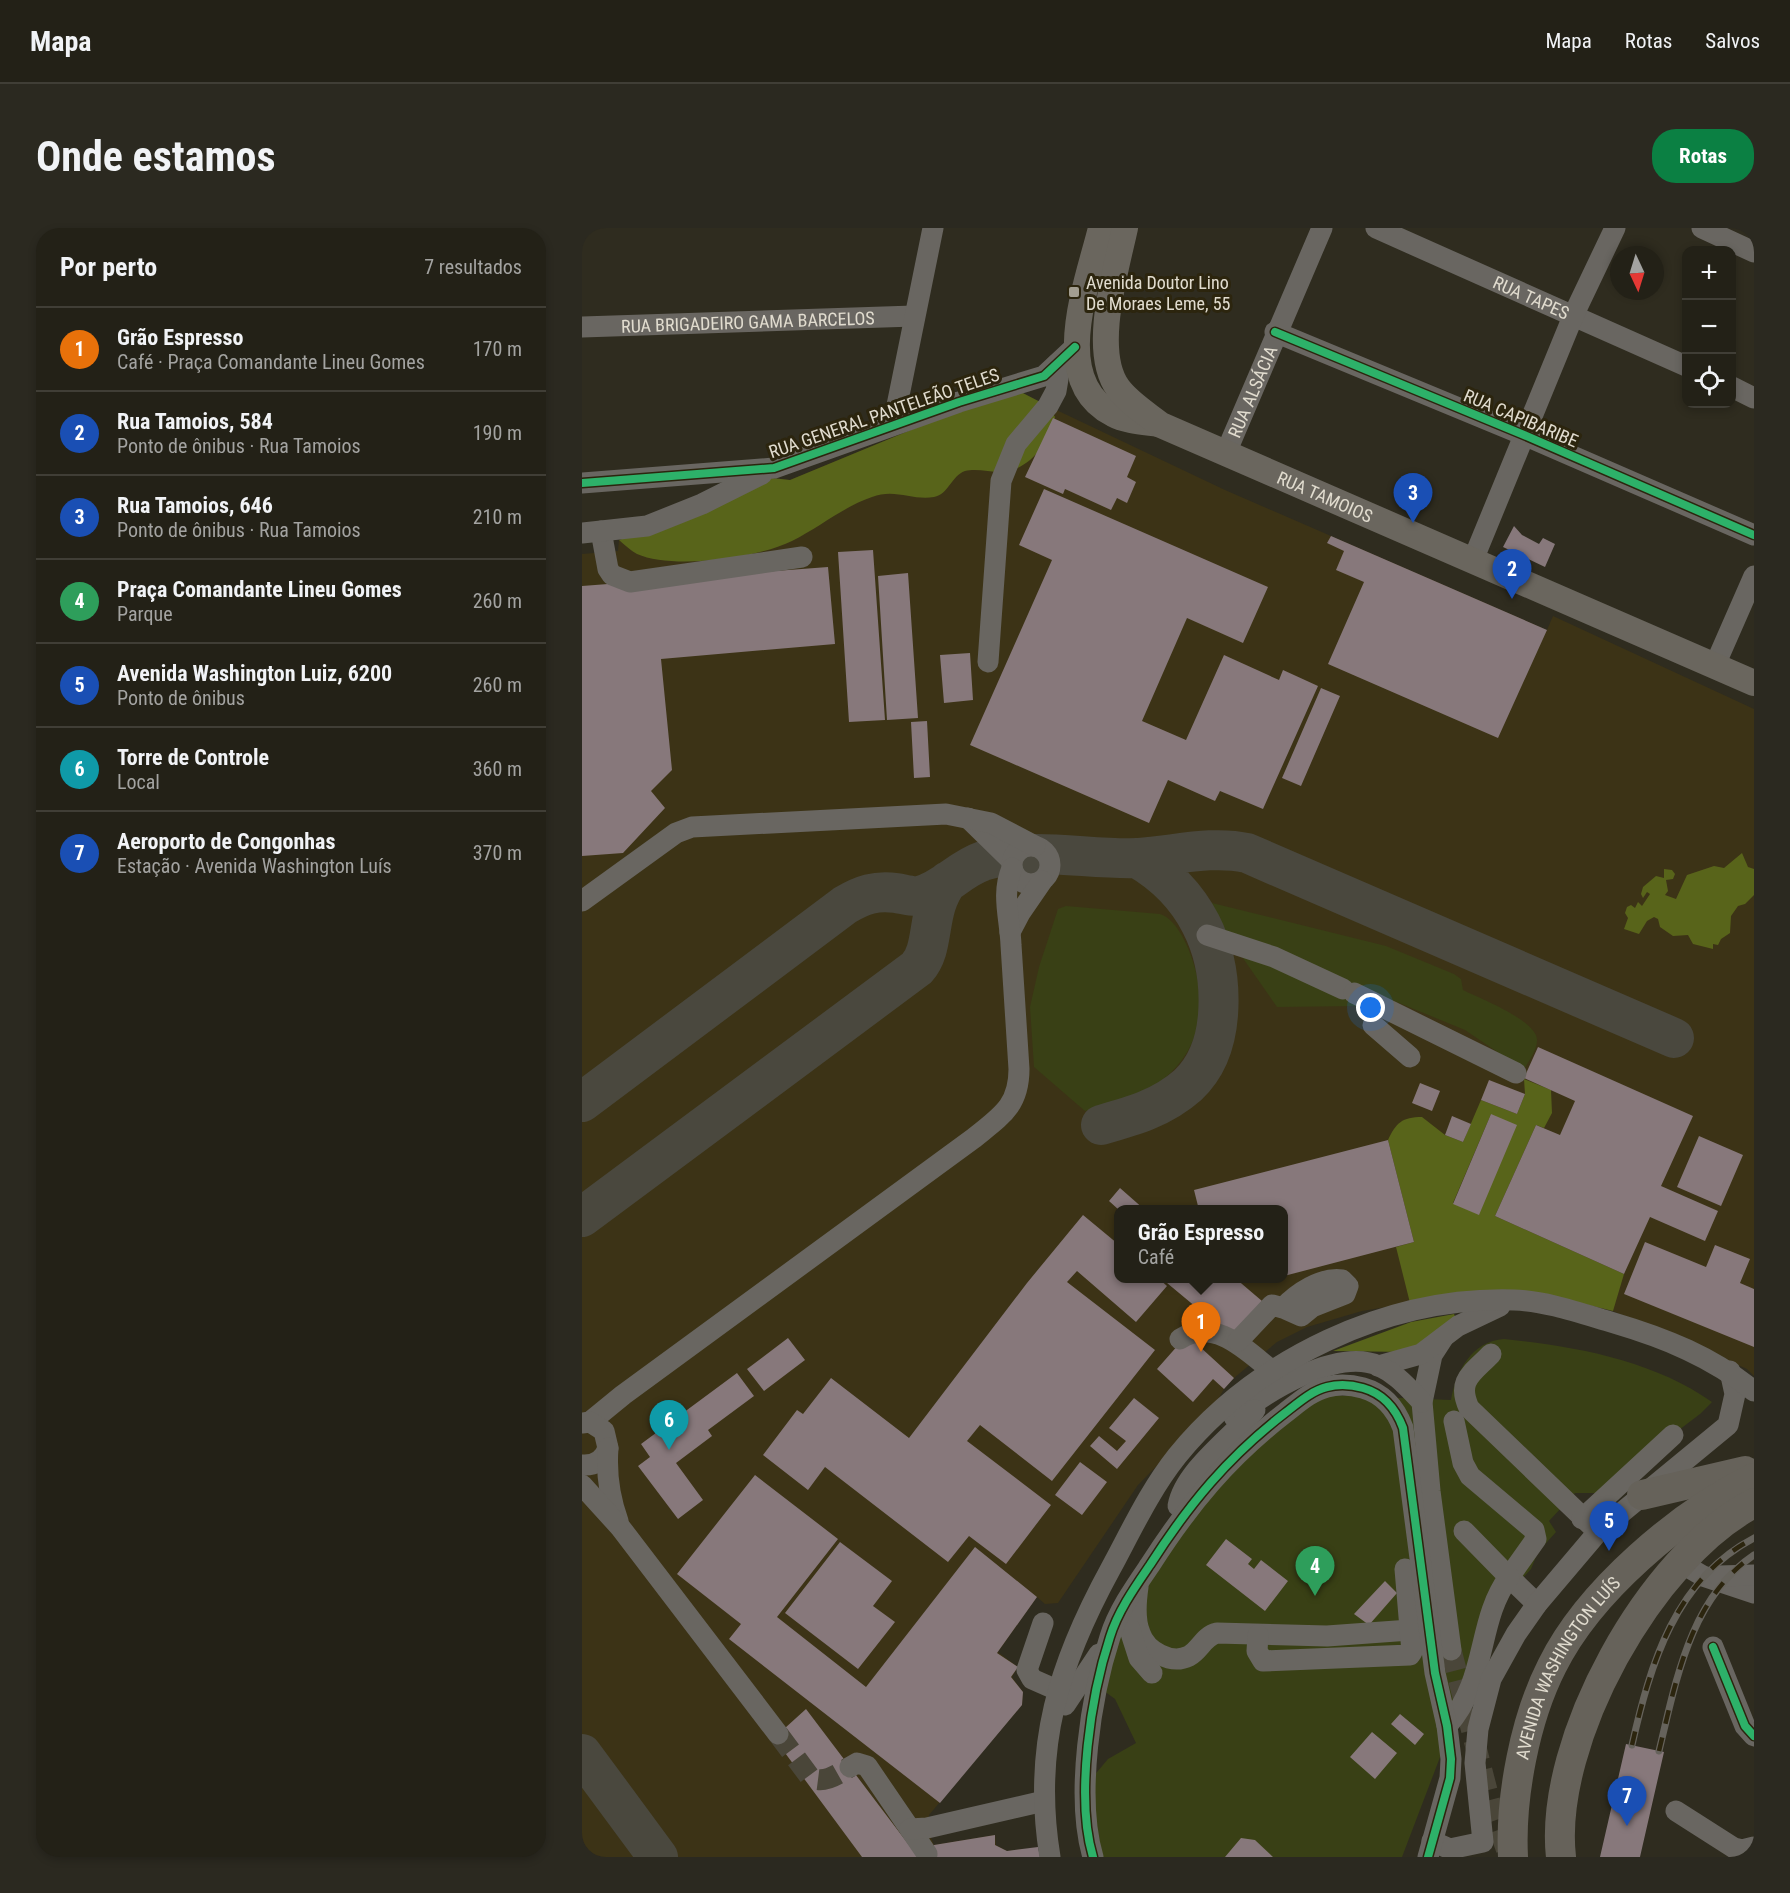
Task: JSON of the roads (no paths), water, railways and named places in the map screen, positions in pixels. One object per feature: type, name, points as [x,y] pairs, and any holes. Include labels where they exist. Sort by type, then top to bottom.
[{"type":"highway","points":[[1642,1495],[1754,1469]]},
{"type":"highway","name":"AVENIDA WASHINGTON LUÍS","points":[[1513,1857],[1512,1836],[1521,1764],[1537,1699],[1553,1664],[1592,1610],[1635,1562],[1696,1511],[1754,1478]]},
{"type":"highway","name":"AVENIDA WASHINGTON LUÍS","points":[[1561,1857],[1564,1789],[1587,1712],[1604,1671],[1646,1605],[1691,1569],[1714,1529],[1754,1503]]},
{"type":"main road","points":[[1101,228],[1075,347],[1085,387],[1104,392],[1117,387],[1107,355],[1107,323],[1125,228]]},
{"type":"main road","points":[[1075,347],[1092,346],[1107,355]]},
{"type":"main road","name":"RUA TAMOIOS","points":[[1085,387],[1100,405],[1114,414],[1161,425],[1225,455],[1754,683]]},
{"type":"main road","name":"RUA TAMOIOS","points":[[1117,387],[1161,425]]},
{"type":"street","points":[[893,425],[933,228]]},
{"type":"street","name":"RUA ALSÁCIA","points":[[1225,455],[1275,332],[1322,228]]},
{"type":"street","name":"RUA TAPES","points":[[1376,228],[1574,314],[1682,364]]},
{"type":"street","points":[[1473,560],[1574,314],[1614,228]]},
{"type":"street","points":[[1702,228],[1754,252]]},
{"type":"street","name":"RUA BRIGADEIRO GAMA BARCELOS","points":[[582,327],[914,316]]},
{"type":"street","name":"RUA CAPIBARIBE","points":[[1275,332],[1524,435],[1754,535]]},
{"type":"street","name":"RUA GENERAL PANTELEÃO TELES","points":[[582,483],[774,468],[893,425],[1053,373],[1075,347]]},
{"type":"street","points":[[988,662],[1001,481],[1016,444],[1048,406],[1053,373],[1085,387]]},
{"type":"street","points":[[1736,389],[1754,398]]},
{"type":"street","points":[[774,468],[702,504],[647,526],[592,532],[612,575],[630,582],[802,556]]},
{"type":"street","points":[[1715,665],[1754,576]]},
{"type":"street","points":[[582,900],[676,833],[692,827],[934,814],[991,823],[1042,849],[1050,861],[1050,869],[1010,932]]},
{"type":"street","points":[[968,818],[1012,864],[1014,875],[1027,884],[1041,881]]},
{"type":"street","points":[[620,1527],[608,1488],[606,1471],[608,1443],[604,1431],[586,1422],[974,1138],[1012,1104],[1019,1086],[1019,1069],[1005,883],[1019,849],[1035,846]]},
{"type":"street","points":[[1207,935],[1274,957],[1406,1018],[1516,1073]]},
{"type":"street","points":[[1394,1043],[1406,1018]]},
{"type":"street","points":[[1373,1025],[1410,1057]]},
{"type":"street","points":[[1378,1366],[1410,1360],[1458,1326],[1486,1311],[1515,1300]]},
{"type":"street","points":[[1050,1857],[1044,1801],[1045,1744],[1089,1608],[1142,1507],[1177,1456],[1217,1415],[1271,1370],[1323,1343],[1380,1321],[1436,1306],[1515,1300],[1539,1303],[1653,1334],[1730,1371],[1754,1390]]},
{"type":"street","points":[[1238,1341],[1272,1305],[1283,1308]]},
{"type":"street","points":[[1180,1338],[1191,1332],[1205,1332],[1238,1341],[1271,1370]]},
{"type":"street","points":[[1443,1338],[1432,1355],[1422,1402],[1430,1491],[1451,1650]]},
{"type":"street","points":[[1491,1354],[1463,1387],[1469,1408],[1590,1526]]},
{"type":"street","points":[[1142,1507],[1233,1417],[1263,1397],[1313,1370],[1361,1362],[1378,1366],[1399,1379],[1422,1402]]},
{"type":"street","points":[[1590,1526],[1642,1495],[1728,1425],[1735,1394],[1730,1371]]},
{"type":"street","points":[[1061,1697],[1110,1635],[1126,1602],[1176,1525],[1224,1466],[1252,1439],[1314,1392],[1340,1385],[1371,1391],[1397,1413],[1403,1428],[1435,1673],[1447,1726],[1450,1778],[1430,1849],[1484,1850],[1475,1763],[1482,1706],[1491,1679],[1537,1604],[1590,1526],[1673,1435]]},
{"type":"street","points":[[582,1465],[594,1464],[600,1460],[608,1443],[623,1395]]},
{"type":"street","points":[[1176,1525],[1179,1499],[1186,1487],[1223,1442],[1256,1409],[1263,1397]]},
{"type":"street","points":[[1447,1726],[1461,1710],[1469,1695],[1492,1612],[1509,1577],[1536,1539],[1534,1530],[1470,1476],[1463,1463],[1454,1421]]},
{"type":"street","points":[[582,1485],[620,1527],[778,1734]]},
{"type":"street","points":[[1258,1635],[1259,1657],[1269,1661],[1410,1655],[1413,1652],[1401,1631],[1400,1610],[1405,1569],[1416,1532]]},
{"type":"street","points":[[1464,1532],[1537,1604]]},
{"type":"street","points":[[1691,1569],[1754,1575]]},
{"type":"street","points":[[1691,1569],[1754,1593]]},
{"type":"street","points":[[1140,1580],[1136,1606],[1137,1624],[1143,1639],[1163,1658],[1177,1659],[1189,1656],[1205,1640],[1217,1633],[1327,1636],[1401,1631]]},
{"type":"street","points":[[1126,1602],[1133,1647],[1152,1673]]},
{"type":"street","points":[[1043,1623],[1027,1670],[1032,1678],[1061,1697]]},
{"type":"street","points":[[1093,1857],[1087,1812],[1087,1755],[1110,1635]]},
{"type":"street","points":[[1713,1647],[1745,1726],[1754,1736]]},
{"type":"street","points":[[850,1767],[857,1763],[867,1766],[927,1854]]},
{"type":"street","points":[[910,1829],[927,1828],[1044,1801]]},
{"type":"street","points":[[1676,1811],[1734,1848],[1742,1850],[1754,1847]]},
{"type":"tunnel","points":[[1451,1650],[1490,1802],[1508,1854]]},
{"type":"tunnel","points":[[778,1734],[810,1777],[826,1779],[850,1767]]},
{"type":"railway","points":[[1632,1745],[1658,1655],[1685,1600],[1704,1576],[1727,1555],[1754,1538]]},
{"type":"railway","points":[[1659,1751],[1680,1670],[1700,1617],[1732,1573],[1754,1555]]},
{"type":"place","name":"Avenida Doutor Lino De Moraes Leme, 55","points":[[1074,292]]},
{"type":"place","name":"Rua Tamoios, 646","points":[[1413,523]]},
{"type":"place","name":"Rua Tamoios, 584","points":[[1512,599]]},
{"type":"place","name":"Grão Espresso","points":[[1201,1352]]},
{"type":"place","name":"Torre de Controle","points":[[669,1450]]},
{"type":"place","name":"Avenida Washington Luiz, 6200","points":[[1609,1551]]},
{"type":"place","name":"Praça Comandante Lineu Gomes","points":[[1315,1596]]},
{"type":"place","name":"Aeroporto de Congonhas","points":[[1627,1826]]}]
